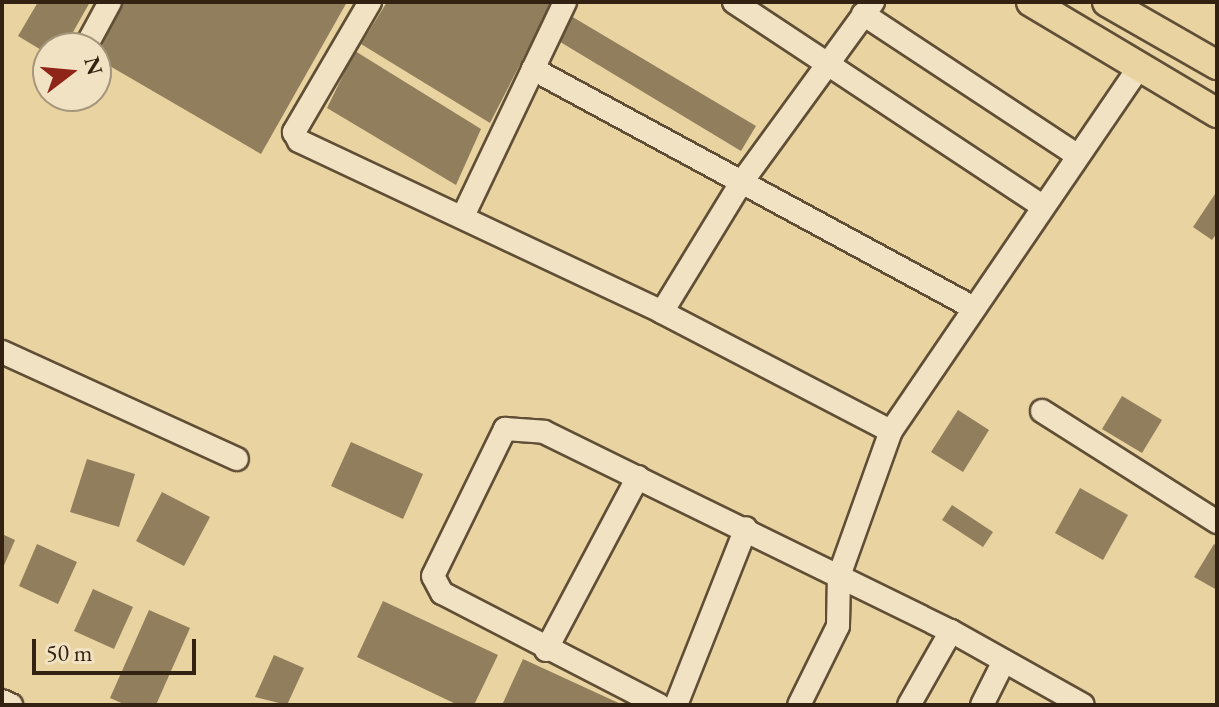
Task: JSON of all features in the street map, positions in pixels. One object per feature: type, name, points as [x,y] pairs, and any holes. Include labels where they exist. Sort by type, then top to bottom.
[{"type":"main road","points":[[1031,2],[1217,113]]},
{"type":"main road","points":[[1107,2],[1217,65]]},
{"type":"street","points":[[94,32],[110,2]]},
{"type":"street","points":[[370,2],[296,137],[662,312],[891,431]]},
{"type":"street","points":[[463,216],[565,2]]},
{"type":"street","points":[[734,2],[1039,204]]},
{"type":"street","points":[[662,312],[741,183],[868,8],[1075,154]]},
{"type":"street","points":[[799,705],[838,626],[839,576],[891,431],[1039,204],[1140,66]]},
{"type":"street","points":[[533,69],[974,308]]},
{"type":"street","points":[[2,352],[237,459]]},
{"type":"street","points":[[1042,411],[1217,522]]},
{"type":"street","points":[[659,705],[459,608],[433,576],[505,429],[544,432],[746,528],[951,631],[1083,705]]},
{"type":"street","points":[[546,650],[638,477]]},
{"type":"street","points":[[676,705],[746,528]]},
{"type":"street","points":[[909,705],[951,631]]},
{"type":"street","points":[[982,705],[1004,661]]},
{"type":"street","points":[[2,701],[11,705]]},
{"type":"building","points":[[38,2],[90,2],[73,32],[32,32],[32,44],[18,36]]},
{"type":"building","points":[[123,2],[347,2],[261,154],[112,67],[112,32],[109,32]]},
{"type":"building","points":[[387,2],[552,2],[490,123],[361,44]]},
{"type":"building","points":[[571,16],[756,126],[741,151],[557,40]]},
{"type":"building","points":[[355,51],[481,129],[456,185],[327,108]]},
{"type":"building","points":[[1217,191],[1217,233],[1212,240],[1193,227]]},
{"type":"building","points":[[1122,396],[1162,420],[1142,453],[1102,429]]},
{"type":"building","points":[[958,410],[989,430],[963,472],[931,452]]},
{"type":"building","points":[[351,442],[423,474],[403,519],[331,486]]},
{"type":"building","points":[[87,459],[135,474],[119,527],[70,512]]},
{"type":"building","points":[[1080,488],[1128,515],[1103,560],[1055,533]]},
{"type":"building","points":[[162,492],[210,517],[184,566],[136,541]]},
{"type":"building","points":[[952,505],[993,532],[983,547],[942,520]]},
{"type":"building","points":[[2,534],[15,540],[2,570]]},
{"type":"building","points":[[37,544],[77,562],[58,604],[19,586]]},
{"type":"building","points":[[1214,544],[1217,546],[1217,590],[1194,577]]},
{"type":"building","points":[[93,589],[133,607],[114,649],[74,631]]},
{"type":"building","points":[[383,601],[498,655],[474,705],[458,705],[357,657]]},
{"type":"building","points":[[149,610],[190,628],[156,705],[126,705],[110,698]]},
{"type":"building","points":[[274,655],[304,668],[287,705],[255,697]]},
{"type":"building","points":[[523,659],[623,705],[502,705]]}]
